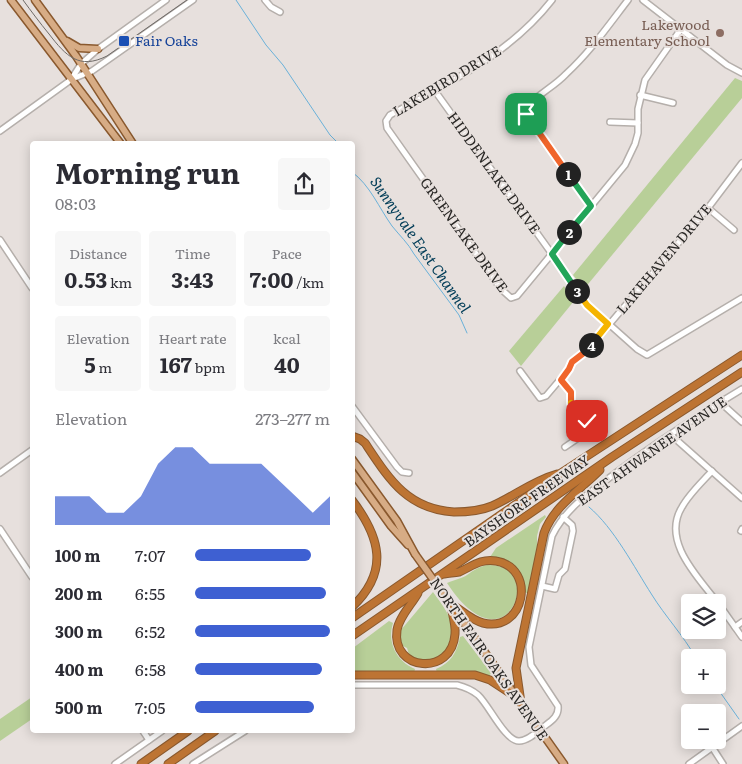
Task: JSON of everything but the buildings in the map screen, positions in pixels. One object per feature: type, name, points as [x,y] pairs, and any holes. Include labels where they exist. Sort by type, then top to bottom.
[{"type":"highway","name":"BAYSHORE FREEWAY","points":[[355,616],[562,473],[742,355]]},
{"type":"highway","name":"BAYSHORE FREEWAY","points":[[355,634],[612,457],[742,372]]},
{"type":"highway","points":[[355,437],[365,443],[397,488],[417,503],[440,511],[462,512],[482,509],[504,500],[542,478],[562,473]]},
{"type":"highway","points":[[520,701],[516,668],[540,549],[547,525],[559,508],[612,457]]},
{"type":"highway","points":[[355,505],[373,532],[377,555],[373,578],[367,590],[355,604]]},
{"type":"highway","points":[[443,574],[458,572],[482,561],[496,561],[510,567],[521,585],[521,599],[516,611],[506,620],[496,623],[477,621],[450,603]]},
{"type":"highway","points":[[420,590],[402,618],[397,632],[401,651],[413,661],[422,664],[433,663],[442,659],[450,651],[455,634],[450,603]]},
{"type":"highway","points":[[355,675],[475,675],[490,680],[520,701]]},
{"type":"highway","points":[[141,764],[185,733]]},
{"type":"highway","points":[[168,764],[212,733]]},
{"type":"main road","points":[[11,0],[118,141]]},
{"type":"main road","points":[[35,0],[81,64],[131,141]]},
{"type":"main road","points":[[61,36],[79,48],[98,49]]},
{"type":"main road","name":"NORTH FAIR OAKS AVENUE","points":[[355,463],[397,521],[415,554]]},
{"type":"main road","name":"NORTH FAIR OAKS AVENUE","points":[[355,476],[397,534],[415,554],[564,764]]},
{"type":"street","points":[[72,79],[81,64],[98,49],[166,0]]},
{"type":"street","points":[[0,131],[72,79],[87,74],[194,0]]},
{"type":"street","points":[[265,0],[271,7],[280,12]]},
{"type":"street","name":"LAKEBIRD DRIVE","points":[[386,121],[390,115],[435,91],[502,50],[522,33],[552,0]]},
{"type":"street","points":[[591,206],[526,114],[525,109],[554,86],[588,53],[628,0]]},
{"type":"street","points":[[642,0],[727,65],[742,73]]},
{"type":"street","points":[[552,254],[625,165],[638,134],[640,95],[644,80],[681,29]]},
{"type":"street","name":"HIDDENLAKE DRIVE","points":[[435,91],[552,254],[582,300],[608,324],[647,355],[742,298]]},
{"type":"street","points":[[640,95],[673,103]]},
{"type":"street","name":"GREENLAKE DRIVE","points":[[386,121],[387,128],[506,295],[511,298],[517,296],[552,254]]},
{"type":"street","points":[[610,122],[638,123]]},
{"type":"street","name":"LAKEHAVEN DRIVE","points":[[561,380],[572,362],[585,352],[708,208],[742,163]]},
{"type":"street","points":[[708,208],[734,230]]},
{"type":"street","points":[[0,240],[30,285]]},
{"type":"street","points":[[520,371],[540,398],[546,396],[561,380],[571,392],[571,403],[580,416],[587,421],[589,426],[587,432],[565,447]]},
{"type":"street","name":"EAST AHWANEE AVENUE","points":[[355,685],[457,685],[478,695],[513,739],[522,740],[540,730],[553,720],[558,710],[556,702],[531,665],[529,647],[552,536],[563,517],[574,504],[640,455],[742,388]]},
{"type":"street","points":[[720,402],[742,422]]},
{"type":"street","points":[[355,410],[397,468],[402,472],[409,472]]},
{"type":"street","points":[[671,435],[742,498]]},
{"type":"street","points":[[0,473],[30,451]]},
{"type":"street","points":[[711,594],[686,560],[678,544],[675,529],[676,518],[682,506],[712,471]]},
{"type":"street","points":[[542,586],[555,590],[559,575],[565,569],[573,530],[572,525],[563,517]]},
{"type":"street","points":[[0,529],[30,574]]},
{"type":"street","points":[[726,615],[742,637]]},
{"type":"street","points":[[735,627],[742,622]]},
{"type":"street","points":[[726,737],[742,726]]},
{"type":"street","points":[[144,733],[149,740]]},
{"type":"street","points":[[115,764],[159,733]]},
{"type":"street","points":[[194,764],[242,733]]},
{"type":"street","points":[[689,764],[709,749]]},
{"type":"street","points":[[713,749],[723,764]]},
{"type":"green space","points":[[735,78],[742,81],[742,98],[584,289],[573,275]]},
{"type":"green space","points":[[564,286],[574,301],[521,366],[509,351]]},
{"type":"green space","points":[[545,515],[546,517],[540,524],[537,536],[537,547],[528,593],[526,593],[503,560],[490,557],[496,548]]},
{"type":"green space","points":[[487,565],[505,569],[515,579],[517,594],[512,607],[502,617],[487,619],[468,609],[447,583]]},
{"type":"green space","points":[[433,592],[448,614],[451,634],[446,653],[429,662],[410,657],[407,648],[401,645],[400,631]]},
{"type":"green space","points":[[389,621],[393,623],[391,630],[392,644],[398,656],[408,666],[415,669],[414,673],[355,672],[355,646]]},
{"type":"green space","points":[[463,636],[491,673],[489,677],[437,673],[436,669],[446,664],[457,647],[460,637]]},
{"type":"green space","points":[[30,698],[30,720],[0,741],[0,719]]},
{"type":"waterway","name":"Sunnyvale East Channel","points":[[236,0],[266,45],[283,65],[336,141]]},
{"type":"waterway","name":"Sunnyvale East Channel","points":[[355,174],[364,183],[392,226],[409,246],[459,315],[467,333]]},
{"type":"waterway","name":"Sunnyvale East Channel","points":[[589,507],[615,537],[657,603],[690,649]]},
{"type":"waterway","name":"Sunnyvale East Channel","points":[[721,694],[739,719]]},
{"type":"tram line","points":[[23,0],[61,49],[74,58],[89,62],[107,56],[187,0]]},
{"type":"place","name":"Lakewood Elementary School","points":[[720,33]]},
{"type":"place","name":"Fair Oaks","points":[[124,41]]},
{"type":"route","points":[[526,114],[591,206],[552,254],[582,300],[608,324],[585,352],[572,362],[561,380],[571,392],[571,403],[580,416],[587,421]]}]
